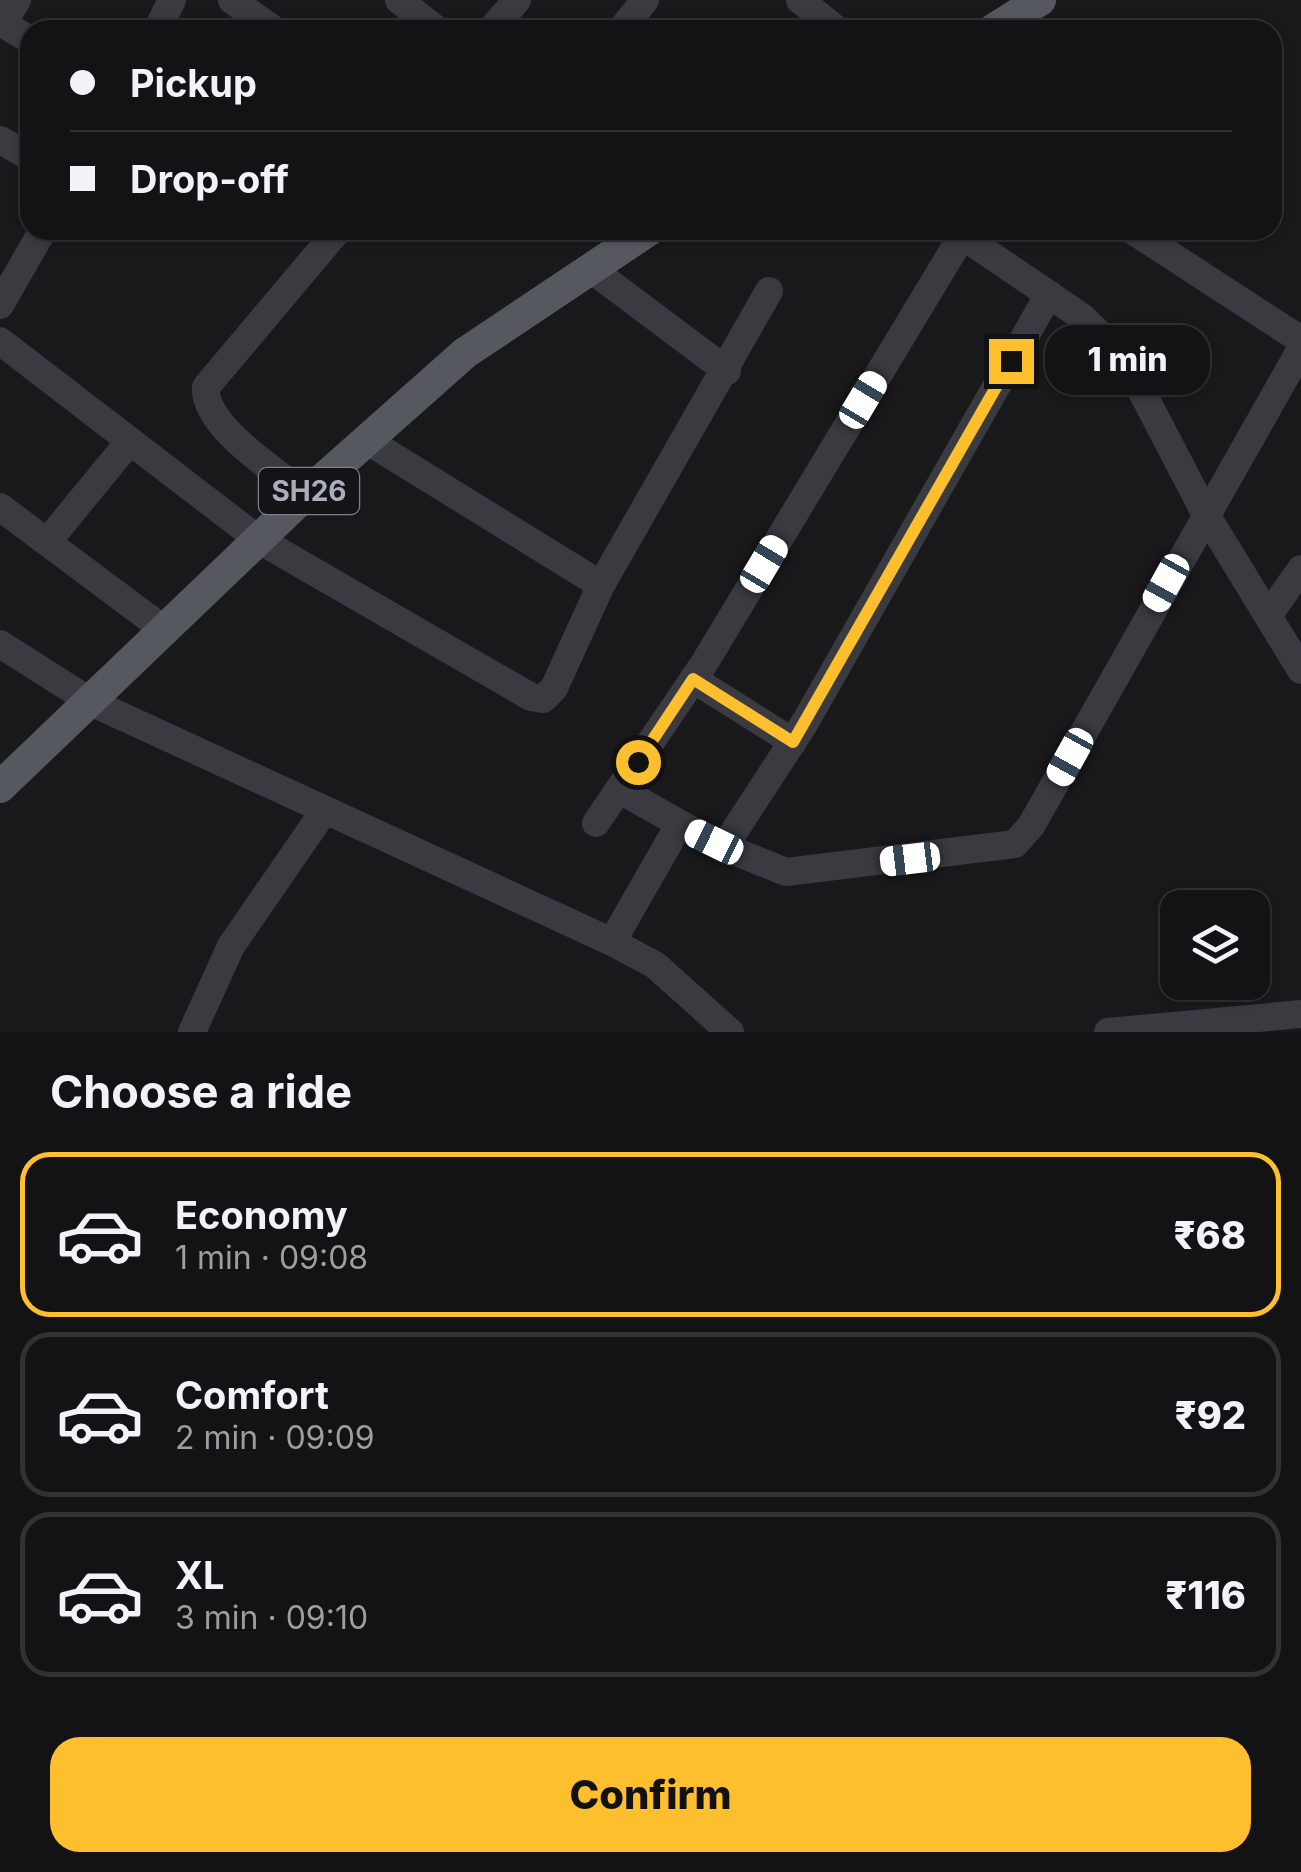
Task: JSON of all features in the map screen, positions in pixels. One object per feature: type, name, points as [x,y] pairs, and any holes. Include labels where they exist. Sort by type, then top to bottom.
[{"type":"main road","points":[[1008,20],[1040,0]]},
{"type":"main road","name":"SH26","points":[[0,788],[305,495],[466,353],[634,240]]},
{"type":"street","points":[[232,0],[260,20]]},
{"type":"street","points":[[398,0],[424,20]]},
{"type":"street","points":[[500,20],[517,0]]},
{"type":"street","points":[[629,20],[645,0]]},
{"type":"street","points":[[800,0],[825,20]]},
{"type":"street","points":[[305,495],[219,424],[205,400],[206,387],[330,240]]},
{"type":"street","points":[[596,823],[693,679],[954,240]]},
{"type":"street","points":[[968,240],[1106,336],[1126,361],[1205,514],[1301,670]]},
{"type":"street","points":[[1147,240],[1301,340]]},
{"type":"street","points":[[0,305],[12,256]]},
{"type":"street","points":[[591,269],[726,371]]},
{"type":"street","points":[[0,341],[258,540],[536,700],[554,688],[601,585],[769,292]]},
{"type":"street","points":[[724,847],[793,742],[1049,294]]},
{"type":"street","points":[[620,790],[724,847],[773,869],[801,873],[1016,844],[1031,826],[1301,349]]},
{"type":"street","points":[[47,542],[130,441]]},
{"type":"street","points":[[368,441],[601,585]]},
{"type":"street","points":[[0,507],[166,631]]},
{"type":"street","points":[[1268,616],[1301,569]]},
{"type":"street","points":[[0,644],[92,703],[612,942],[655,965],[730,1032]]},
{"type":"street","points":[[693,679],[793,742]]},
{"type":"street","points":[[192,1032],[231,946],[324,812]]},
{"type":"street","points":[[612,942],[679,825]]},
{"type":"street","points":[[1108,1032],[1301,1014]]},
{"type":"route","points":[[638,762],[693,679],[793,742],[1011,361]]}]
